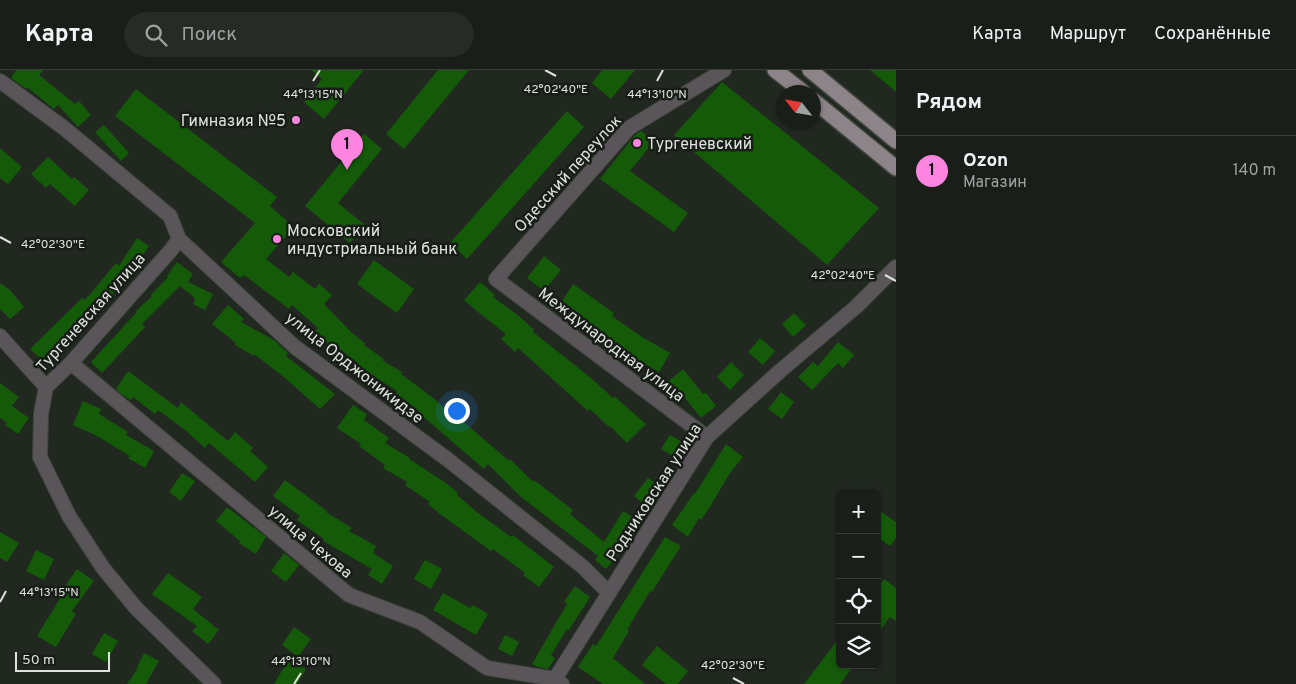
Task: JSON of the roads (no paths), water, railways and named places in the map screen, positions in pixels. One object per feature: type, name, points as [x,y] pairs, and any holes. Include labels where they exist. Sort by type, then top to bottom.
[{"type":"main road","points":[[775,70],[794,85]]},
{"type":"main road","points":[[810,70],[896,141]]},
{"type":"main road","points":[[821,107],[896,168]]},
{"type":"street","name":"Одесский переулок","points":[[496,279],[629,128],[724,70]]},
{"type":"street","name":"улица Орджоникидзе","points":[[0,81],[64,128],[170,216],[178,239],[295,346],[448,459],[583,567],[609,594]]},
{"type":"street","name":"Тургеневская улица","points":[[178,239],[171,250],[71,362],[46,387],[41,414],[40,456],[69,516],[103,568],[136,608],[214,684]]},
{"type":"street","name":"Родниковская улица","points":[[559,681],[609,594],[707,437],[780,371],[858,306],[896,267]]},
{"type":"street","name":"Международная улица","points":[[496,279],[707,437]]},
{"type":"street","points":[[0,336],[46,387]]},
{"type":"street","name":"улица Чехова","points":[[71,362],[349,595],[420,622],[487,668],[559,681]]},
{"type":"place","name":"Гимназия №5","points":[[296,120]]},
{"type":"place","name":"Тургеневский","points":[[637,143]]},
{"type":"place","name":"Ozon","points":[[347,170]]},
{"type":"place","name":"Московский индустриальный банк","points":[[277,239]]}]
